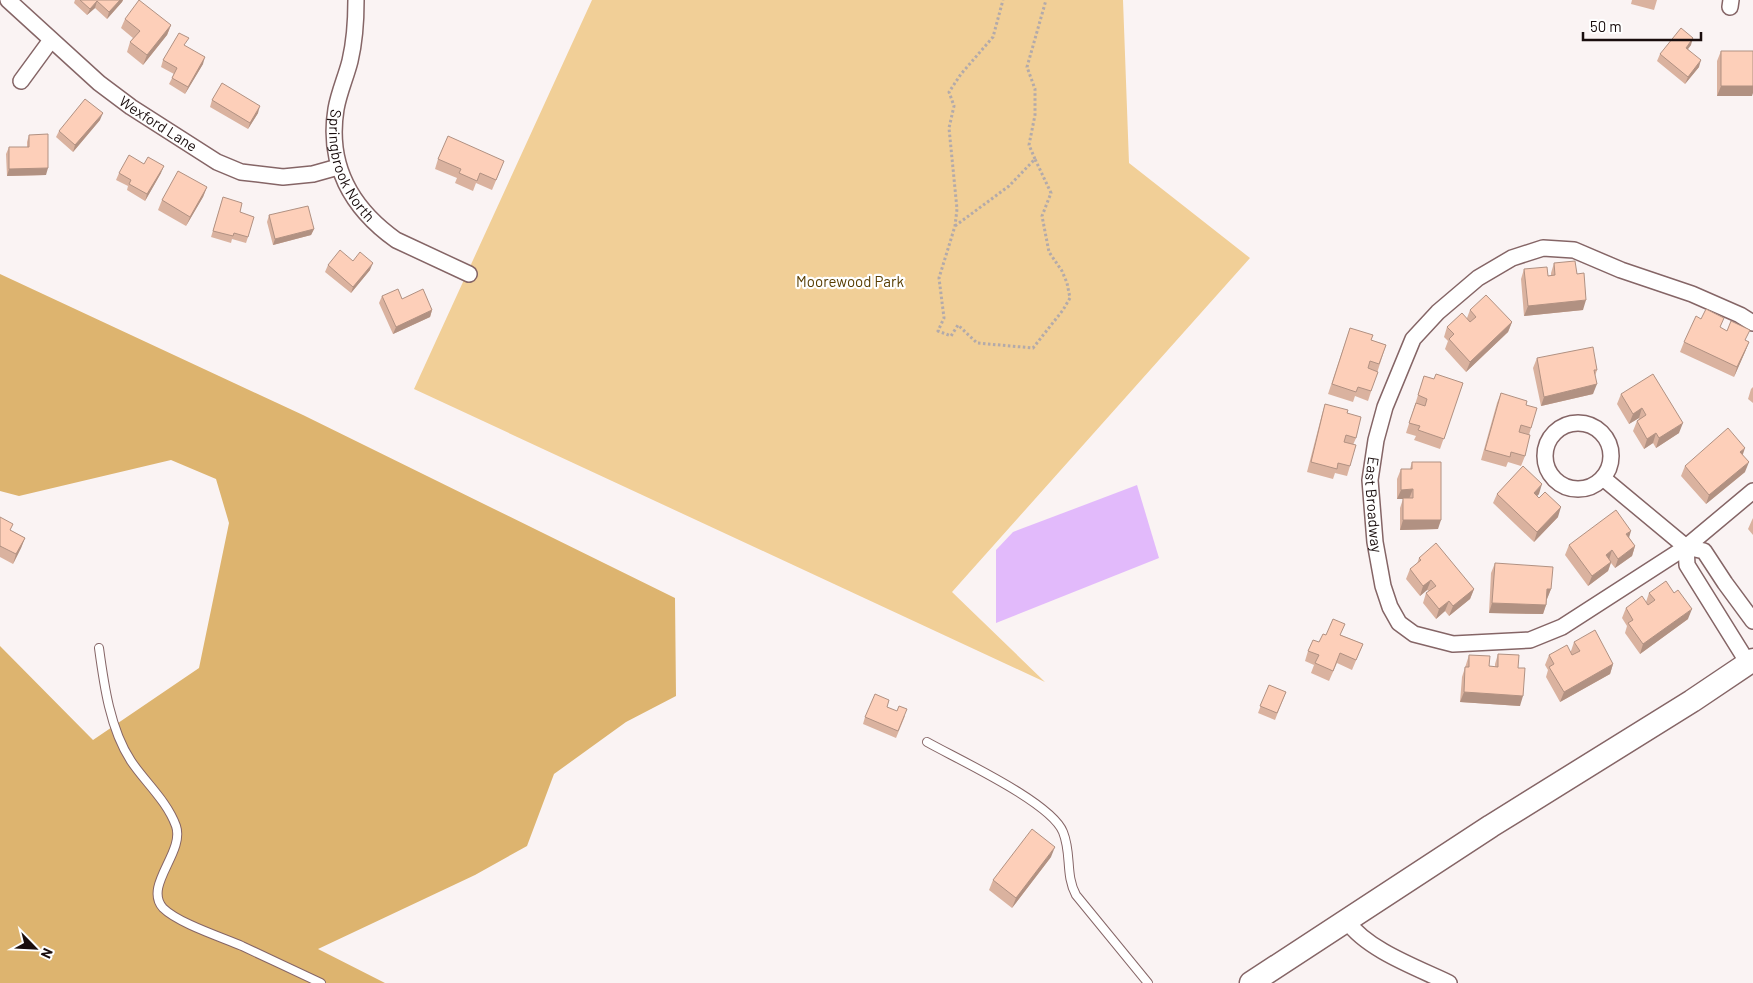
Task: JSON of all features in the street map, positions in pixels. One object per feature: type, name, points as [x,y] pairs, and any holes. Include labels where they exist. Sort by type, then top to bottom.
[{"type":"main road","points":[[1251,983],[1750,661]]},
{"type":"street","name":"Wexford Lane","points":[[8,0],[99,83],[131,107],[227,167],[254,175],[283,177],[313,174],[338,167]]},
{"type":"street","name":"Springbrook North","points":[[356,0],[356,28],[336,108],[334,152],[338,167],[355,200],[386,233],[396,240],[469,274]]},
{"type":"street","points":[[21,81],[51,40]]},
{"type":"street","name":"East Broadway","points":[[1753,323],[1740,315],[1692,294],[1621,270],[1574,250],[1560,248],[1534,250],[1512,258],[1478,278],[1422,328],[1403,359],[1385,407],[1376,440],[1370,480],[1376,542],[1383,586],[1390,607],[1399,623],[1414,634],[1453,644],[1481,644],[1530,640],[1541,637],[1562,626],[1686,547],[1753,491]]},
{"type":"street","points":[[1574,424],[1592,426],[1601,432],[1609,444],[1611,455],[1604,478],[1588,488],[1575,489],[1562,485],[1553,478],[1545,460],[1546,450],[1554,435],[1566,426],[1574,424]]},
{"type":"street","points":[[1604,478],[1686,547],[1704,551],[1753,621]]},
{"type":"street","points":[[1686,547],[1687,565],[1750,661]]},
{"type":"street","points":[[1347,921],[1362,938],[1380,949],[1449,983]]},
{"type":"lane","points":[[99,648],[103,677],[121,744],[162,802],[177,829],[175,847],[158,886],[158,896],[162,907],[170,914],[197,927],[321,983]]},
{"type":"lane","points":[[927,742],[1033,802],[1050,816],[1063,831],[1068,850],[1069,883],[1076,895],[1148,983]]},
{"type":"path","points":[[1003,0],[992,37],[961,74],[949,92],[954,106],[949,128],[957,209],[955,226],[939,278],[944,318],[938,331],[950,336],[958,325],[978,343],[1033,348],[1059,316],[1070,298],[1062,271],[1049,252],[1042,216],[1051,193],[1029,145],[1035,115],[1035,89],[1027,67],[1046,0]]},
{"type":"path","points":[[955,226],[1009,186],[1035,159]]},
{"type":"green space","name":"Moorewood Park","points":[[592,0],[1123,0],[1129,163],[1250,258],[952,592],[1045,682],[414,389]]},
{"type":"shaded area","points":[[0,274],[303,415],[675,598],[676,696],[626,722],[554,774],[527,846],[475,875],[318,949],[385,983],[0,983],[0,646],[93,740],[199,668],[229,523],[216,479],[171,460],[19,496],[0,491]]},
{"type":"shaded area","points":[[1137,485],[1159,558],[996,623],[996,550],[1013,532]]},
{"type":"building","points":[[80,0],[120,0],[109,12],[97,1],[90,9]]},
{"type":"building","points":[[139,0],[171,25],[147,55],[130,42],[140,31],[125,19]]},
{"type":"building","points":[[1681,28],[1693,38],[1686,48],[1701,60],[1688,77],[1660,54]]},
{"type":"building","points":[[179,33],[189,38],[184,45],[205,57],[188,87],[172,78],[177,68],[163,60]]},
{"type":"building","points":[[1721,51],[1753,51],[1753,86],[1721,86]]},
{"type":"building","points":[[222,83],[260,106],[250,123],[212,100]]},
{"type":"building","points":[[85,99],[103,113],[75,145],[59,131]]},
{"type":"building","points":[[48,134],[48,168],[9,169],[9,147],[29,147],[29,135]]},
{"type":"building","points":[[448,136],[504,161],[496,180],[480,173],[477,181],[459,173],[461,169],[438,159]]},
{"type":"building","points":[[129,155],[144,164],[148,157],[164,166],[147,194],[129,184],[131,180],[119,173]]},
{"type":"building","points":[[178,171],[207,187],[190,217],[162,200]]},
{"type":"building","points":[[223,197],[242,203],[240,212],[254,217],[248,237],[234,233],[233,236],[213,231]]},
{"type":"building","points":[[308,206],[314,229],[275,239],[269,215]]},
{"type":"building","points":[[340,250],[353,261],[360,252],[373,263],[353,287],[328,265]]},
{"type":"building","points":[[1575,261],[1577,274],[1584,273],[1586,300],[1528,306],[1524,269],[1547,267],[1548,276],[1555,275],[1554,263]]},
{"type":"building","points":[[398,289],[402,299],[423,289],[432,310],[396,327],[382,296]]},
{"type":"building","points":[[1486,295],[1512,322],[1470,362],[1449,339],[1454,334],[1447,327],[1462,313],[1470,322],[1476,317],[1470,310]]},
{"type":"building","points":[[1706,309],[1724,318],[1720,327],[1727,331],[1731,321],[1750,330],[1745,340],[1749,342],[1737,367],[1684,342],[1696,316],[1701,319]]},
{"type":"building","points":[[1350,328],[1373,335],[1371,340],[1386,345],[1379,364],[1370,361],[1368,368],[1378,372],[1371,391],[1358,387],[1356,392],[1332,384]]},
{"type":"building","points":[[1593,347],[1597,370],[1594,370],[1597,384],[1544,397],[1537,358]]},
{"type":"building","points":[[1436,374],[1463,383],[1444,439],[1418,430],[1420,426],[1409,423],[1416,403],[1425,406],[1427,399],[1418,395],[1424,376],[1434,379]]},
{"type":"building","points":[[1653,374],[1683,423],[1659,438],[1656,433],[1647,439],[1637,421],[1646,415],[1642,408],[1633,414],[1621,394]]},
{"type":"building","points":[[1501,393],[1527,401],[1526,405],[1537,408],[1531,428],[1521,425],[1519,432],[1530,435],[1525,456],[1511,452],[1510,457],[1485,450]]},
{"type":"building","points":[[1325,404],[1348,410],[1347,413],[1361,417],[1356,438],[1346,435],[1344,442],[1356,445],[1350,466],[1338,463],[1337,469],[1311,462]]},
{"type":"building","points":[[1728,428],[1745,448],[1740,452],[1749,462],[1709,495],[1685,466]]},
{"type":"building","points":[[1412,462],[1441,462],[1441,520],[1403,520],[1403,498],[1413,498],[1413,489],[1401,490],[1401,469],[1412,469]]},
{"type":"building","points":[[1523,466],[1542,484],[1534,493],[1539,498],[1545,492],[1561,507],[1537,532],[1497,494]]},
{"type":"building","points":[[1616,510],[1631,531],[1626,534],[1635,546],[1618,559],[1612,550],[1606,555],[1611,562],[1592,576],[1569,545]]},
{"type":"building","points":[[0,517],[13,524],[10,530],[25,538],[16,554],[0,546]]},
{"type":"building","points":[[1436,543],[1474,589],[1453,606],[1449,601],[1439,609],[1426,593],[1436,586],[1431,580],[1423,586],[1410,569]]},
{"type":"building","points":[[1495,563],[1553,567],[1551,589],[1547,589],[1546,605],[1492,603]]},
{"type":"building","points":[[1666,581],[1674,593],[1678,590],[1692,609],[1643,644],[1628,623],[1633,620],[1626,608],[1642,596],[1648,605],[1655,600],[1649,593]]},
{"type":"building","points":[[1333,619],[1345,624],[1340,635],[1363,644],[1356,660],[1340,653],[1333,671],[1315,663],[1319,655],[1308,651],[1313,640],[1319,642],[1323,634],[1326,635]]},
{"type":"building","points":[[1595,630],[1613,664],[1564,692],[1549,667],[1554,664],[1549,655],[1567,645],[1572,655],[1580,651],[1574,642]]},
{"type":"building","points":[[1498,654],[1519,655],[1518,668],[1525,668],[1523,696],[1464,692],[1465,667],[1469,667],[1469,655],[1490,656],[1489,666],[1498,667]]},
{"type":"building","points":[[1269,685],[1286,692],[1277,713],[1260,706]]},
{"type":"building","points":[[875,694],[889,700],[887,707],[897,711],[899,706],[907,709],[898,731],[865,717]]},
{"type":"building","points":[[1032,829],[1055,847],[1016,898],[993,880]]}]
